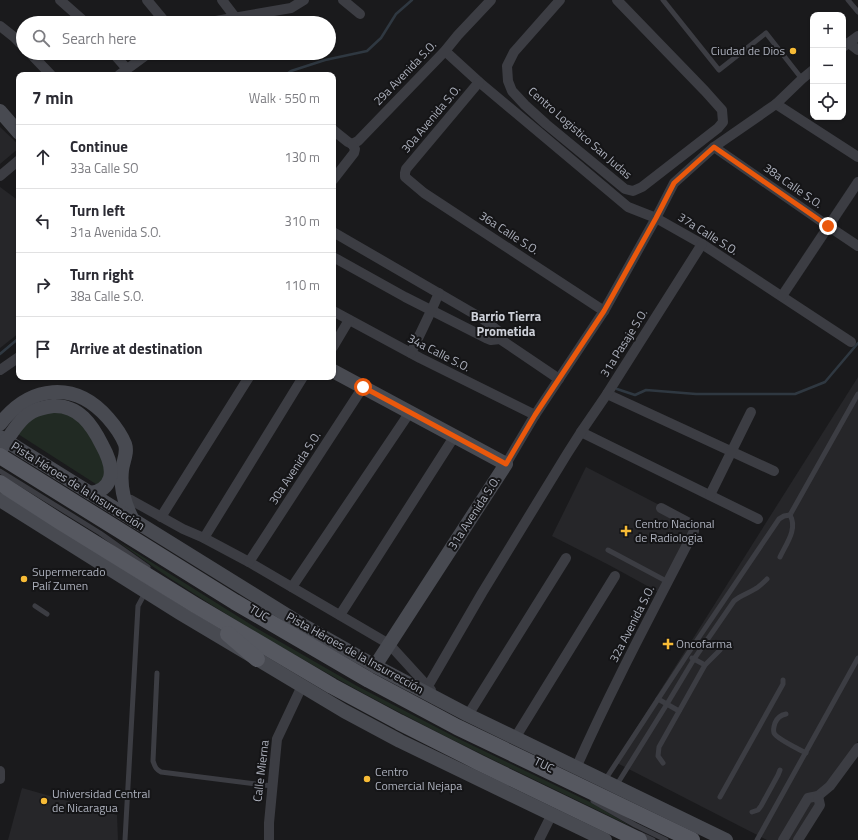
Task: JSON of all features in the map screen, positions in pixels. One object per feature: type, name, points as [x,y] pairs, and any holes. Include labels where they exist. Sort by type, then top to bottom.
[{"type":"main road","name":"Pista Héroes de la Insurrección","points":[[0,456],[235,602],[410,703],[692,840]]},
{"type":"main road","points":[[0,483],[135,569],[332,686],[478,762],[636,835]]},
{"type":"main road","points":[[135,569],[184,606],[229,634],[257,660]]},
{"type":"street","points":[[60,0],[78,16]]},
{"type":"street","points":[[147,0],[160,16]]},
{"type":"street","points":[[222,0],[234,16]]},
{"type":"street","points":[[241,16],[291,8],[304,0]]},
{"type":"street","points":[[343,0],[360,14]]},
{"type":"street","name":"29a Avenida S.O.","points":[[352,144],[358,141],[445,52],[458,35],[491,0]]},
{"type":"street","name":"Centro Logistico San Judas","points":[[560,0],[514,52],[507,66],[508,81],[512,91],[546,124],[625,189],[633,191],[642,187],[718,128],[723,122],[722,110],[616,0]]},
{"type":"street","points":[[0,26],[16,39]]},
{"type":"street","points":[[846,45],[858,36]]},
{"type":"street","points":[[846,45],[858,50]]},
{"type":"street","name":"37a Calle S.O.","points":[[445,52],[628,207],[656,218],[702,244],[851,342]]},
{"type":"street","points":[[37,60],[48,72]]},
{"type":"street","points":[[117,60],[123,72],[139,60]]},
{"type":"street","name":"31a Avenida S.O.","points":[[375,666],[506,464],[535,415],[604,311],[674,183],[714,147],[776,104],[810,72]]},
{"type":"street","name":"30a Avenida S.O.","points":[[404,173],[479,82]]},
{"type":"street","points":[[776,104],[858,157]]},
{"type":"street","points":[[0,111],[16,130]]},
{"type":"street","points":[[336,132],[352,144],[355,149],[336,176]]},
{"type":"street","name":"38a Calle S.O.","points":[[714,147],[858,246]]},
{"type":"street","points":[[0,176],[16,163]]},
{"type":"street","name":"36a Calle S.O.","points":[[404,173],[405,177],[424,193],[604,311]]},
{"type":"street","points":[[782,296],[858,182]]},
{"type":"street","points":[[336,234],[488,323],[498,331],[500,339]]},
{"type":"street","name":"31a Pasaje S.O.","points":[[428,686],[482,593],[567,454],[607,394],[702,244]]},
{"type":"street","points":[[336,259],[431,311],[486,338],[491,340],[500,339],[559,379]]},
{"type":"street","points":[[411,353],[439,293]]},
{"type":"street","name":"34a Calle S.O.","points":[[336,313],[411,353],[535,415]]},
{"type":"street","points":[[336,343],[349,320]]},
{"type":"street","points":[[0,370],[16,359]]},
{"type":"street","points":[[336,373],[506,464]]},
{"type":"street","points":[[161,517],[247,380]]},
{"type":"street","points":[[204,538],[301,380]]},
{"type":"street","name":"30a Avenida S.O.","points":[[249,562],[363,387]]},
{"type":"street","points":[[1,438],[10,413],[32,397],[50,392],[67,393],[89,401],[101,411],[118,431],[124,442],[116,455],[106,486],[98,492],[90,493]]},
{"type":"street","points":[[607,394],[774,471]]},
{"type":"street","points":[[1,438],[33,412],[48,407],[63,406],[78,413],[90,424],[97,435],[116,455],[127,508],[133,520]]},
{"type":"street","points":[[292,587],[410,412]]},
{"type":"street","points":[[710,495],[751,412]]},
{"type":"street","points":[[581,432],[758,519]]},
{"type":"street","points":[[340,615],[454,436]]},
{"type":"street","name":"Pista Héroes de la Insurrección","points":[[1,438],[300,624],[375,666],[468,715],[726,840]]},
{"type":"street","points":[[125,499],[131,500],[191,533],[204,538],[249,562],[389,644],[428,686],[437,698]]},
{"type":"street","points":[[0,500],[145,592],[344,711],[400,741],[605,840]]},
{"type":"street","name":"32a Avenida S.O.","points":[[576,768],[601,715],[694,531],[693,525],[661,508]]},
{"type":"street","points":[[468,715],[566,558]]},
{"type":"street","points":[[188,573],[241,600],[291,629],[350,652]]},
{"type":"street","points":[[515,738],[614,576]]},
{"type":"street","name":"Calle Mierna","points":[[269,840],[269,823],[277,739],[302,686]]},
{"type":"street","points":[[783,840],[808,798],[818,796],[830,786],[858,748]]},
{"type":"street","points":[[0,771],[0,779]]},
{"type":"street","points":[[798,840],[820,805],[818,796]]},
{"type":"street","points":[[539,840],[552,814]]},
{"type":"lane","points":[[663,0],[719,70],[766,33],[802,79]]},
{"type":"lane","points":[[848,0],[858,12]]},
{"type":"lane","points":[[790,515],[856,402],[858,394]]},
{"type":"lane","points":[[0,471],[100,533],[154,572]]},
{"type":"lane","points":[[780,557],[793,530],[790,515]]},
{"type":"lane","points":[[610,784],[658,699],[687,655],[779,519],[790,515]]},
{"type":"lane","points":[[92,522],[106,530]]},
{"type":"lane","points":[[608,550],[668,582]]},
{"type":"lane","points":[[610,784],[667,704],[694,659],[734,601],[740,596],[760,586],[767,579]]},
{"type":"lane","points":[[125,840],[138,606],[145,592]]},
{"type":"lane","points":[[35,606],[47,614]]},
{"type":"lane","points":[[663,763],[658,756],[659,747],[705,665],[720,650]]},
{"type":"lane","points":[[687,655],[705,665]]},
{"type":"lane","points":[[757,840],[858,658]]},
{"type":"lane","points":[[157,673],[153,760],[155,767],[158,770],[161,772],[272,786]]},
{"type":"lane","points":[[720,797],[783,684],[783,680]]},
{"type":"lane","points":[[658,699],[679,711]]},
{"type":"lane","points":[[786,714],[778,717],[775,722],[774,734],[806,753]]},
{"type":"lane","points":[[811,728],[817,731]]},
{"type":"lane","points":[[752,812],[758,810],[762,806],[780,770]]},
{"type":"lane","points":[[588,798],[635,825],[666,840]]},
{"type":"lane","points":[[636,835],[653,840]]},
{"type":"shaded area","points":[[0,127],[16,142],[16,151],[0,164]]},
{"type":"shaded area","points":[[0,187],[16,199],[16,335],[0,348]]},
{"type":"shaded area","points":[[858,377],[858,741],[797,840],[767,840],[615,762]]},
{"type":"shaded area","points":[[43,411],[70,413],[87,427],[107,471],[99,486],[18,434],[21,427]]},
{"type":"shaded area","name":"Centro Nacional de Radiologia","points":[[586,467],[700,526],[672,583],[662,594],[552,536]]},
{"type":"shaded area","points":[[116,540],[258,629],[357,686],[457,738],[592,803],[632,827],[451,739],[334,677],[250,629],[161,572]]},
{"type":"shaded area","name":"Universidad Central de Nicaragua","points":[[22,788],[117,815],[118,840],[8,840]]},
{"type":"waterway","points":[[336,58],[367,51],[381,38],[396,14],[412,0]]},
{"type":"waterway","points":[[290,72],[325,60]]},
{"type":"waterway","points":[[0,354],[16,341]]},
{"type":"waterway","points":[[617,389],[635,395],[646,390],[696,394],[795,394],[825,382],[858,343]]},
{"type":"place","name":"Ciudad de Dios","points":[[793,51]]},
{"type":"place","name":"Centro Nacional de Radiologia","points":[[626,531]]},
{"type":"place","name":"Supermercado Palí Zumen","points":[[24,579]]},
{"type":"place","name":"Oncofarma","points":[[668,644]]},
{"type":"place","name":"Centro Comercial Nejapa","points":[[367,779]]},
{"type":"place","name":"Universidad Central de Nicaragua","points":[[44,801]]},
{"type":"district","name":"Barrio Tierra Prometida","points":[[506,324]]},
{"type":"route","points":[[363,387],[506,464],[535,415],[604,311],[674,183],[714,147],[828,226]]}]
